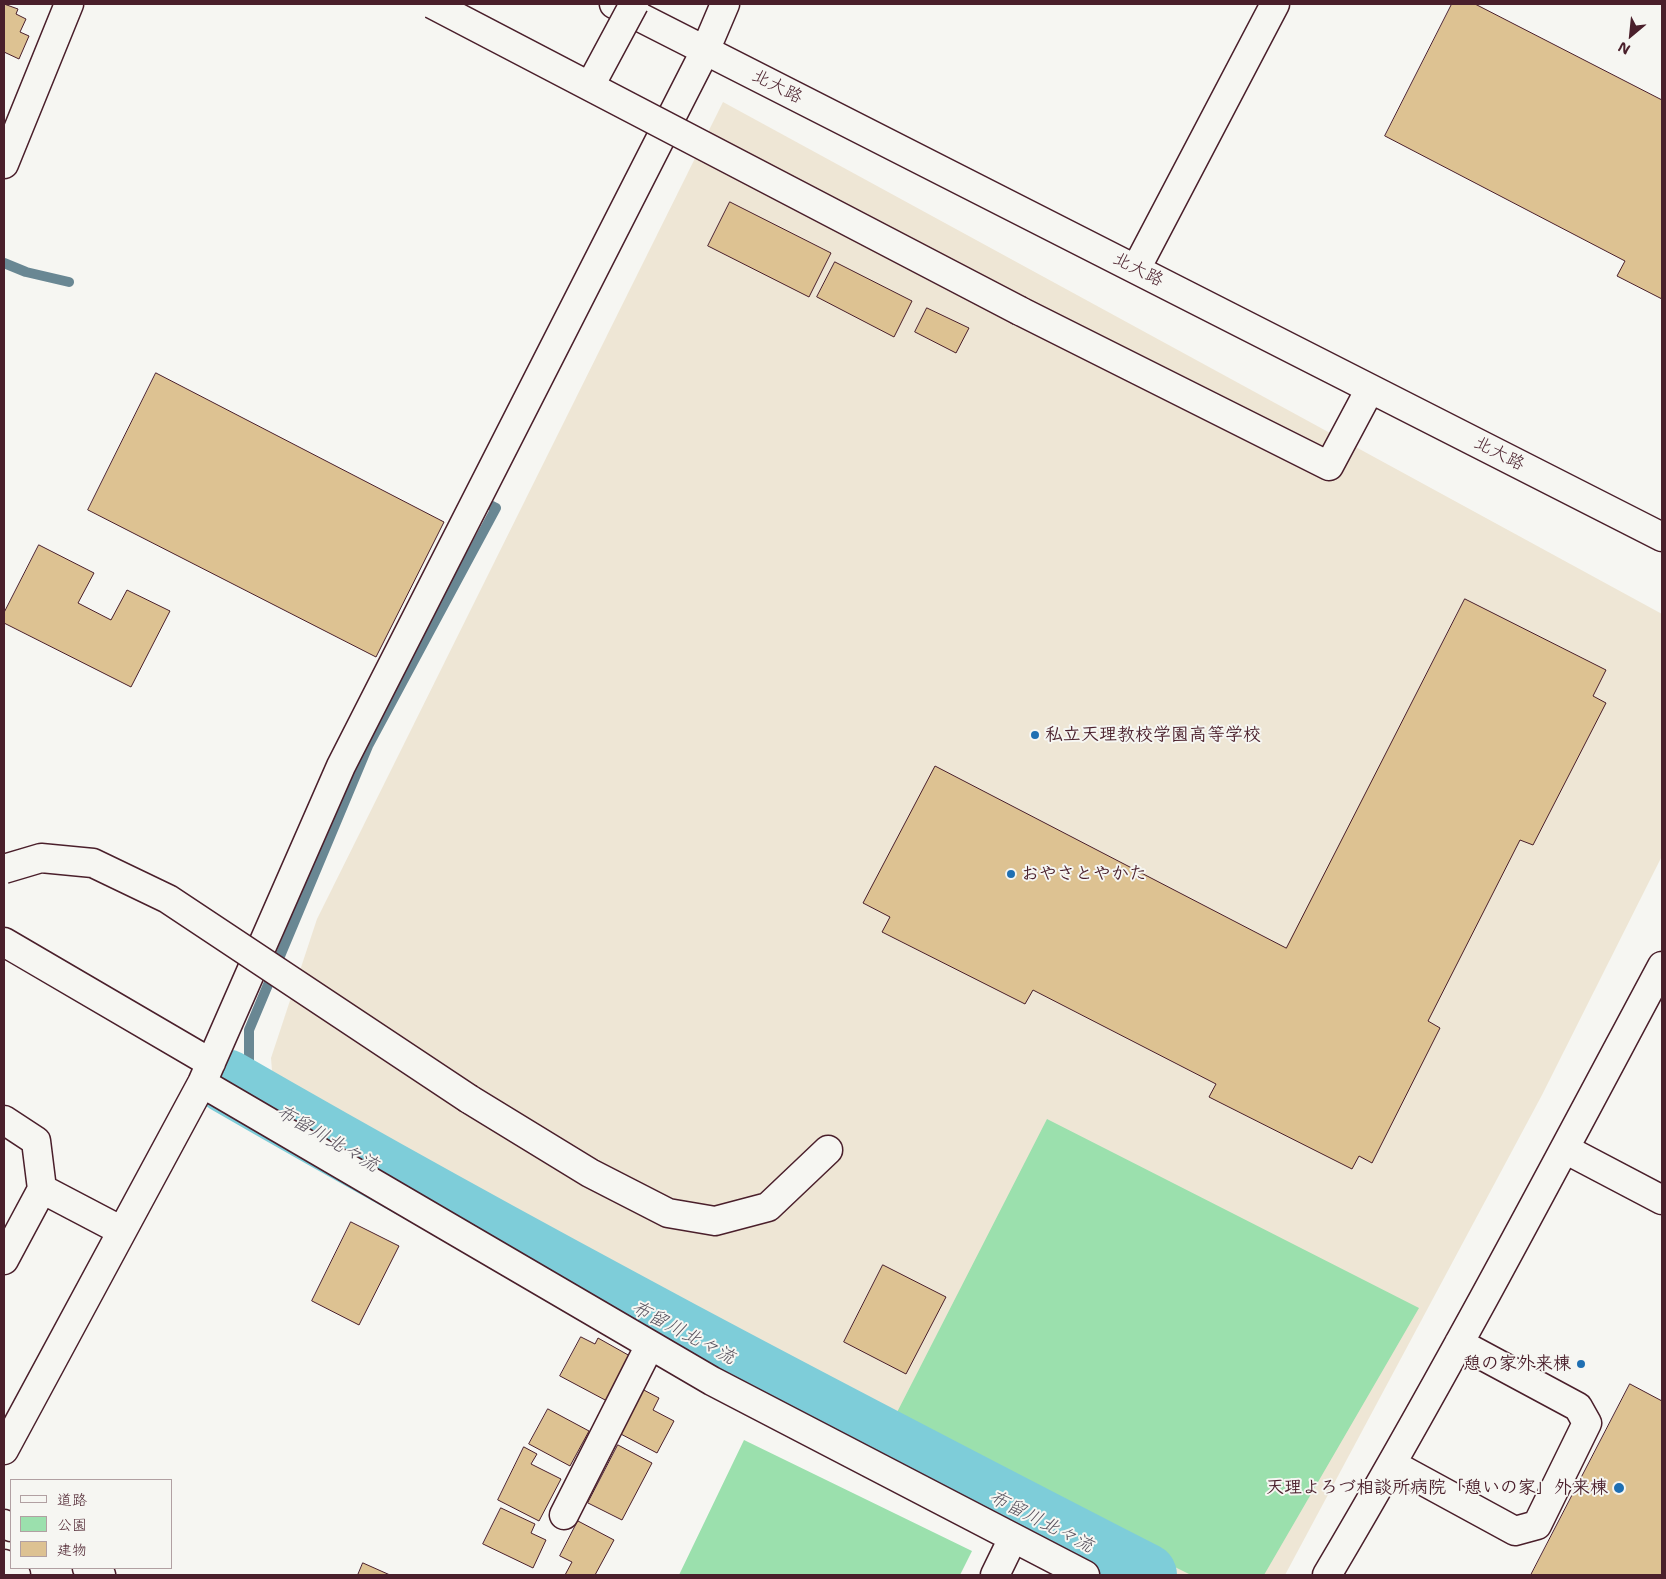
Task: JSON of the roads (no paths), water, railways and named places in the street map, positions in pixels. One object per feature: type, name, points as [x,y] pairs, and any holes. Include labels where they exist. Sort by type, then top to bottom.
[{"type":"street","points":[[4,164],[70,4]]},
{"type":"street","points":[[432,4],[1020,311],[1329,466],[1370,388]]},
{"type":"street","name":"北大路","points":[[614,4],[1662,537]]},
{"type":"street","points":[[590,86],[634,4]]},
{"type":"street","points":[[4,1450],[206,1073],[341,766],[705,51],[726,4]]},
{"type":"street","points":[[1136,269],[1276,4]]},
{"type":"street","points":[[4,869],[41,858],[93,863],[168,899],[469,1099],[590,1173],[668,1212],[715,1221],[768,1207],[828,1150]]},
{"type":"street","points":[[4,942],[206,1073],[650,1345],[712,1381],[1085,1575]]},
{"type":"street","points":[[1326,1575],[1392,1464],[1565,1149],[1652,1010],[1662,966]]},
{"type":"street","points":[[4,1120],[36,1141],[42,1189],[4,1260]]},
{"type":"street","points":[[1565,1149],[1662,1200]]},
{"type":"street","points":[[42,1189],[122,1231]]},
{"type":"street","points":[[1392,1464],[1515,1531],[1537,1524],[1587,1423],[1578,1406],[1459,1343]]},
{"type":"street","points":[[564,1515],[650,1345]]},
{"type":"street","points":[[994,1575],[1013,1538]]},
{"type":"street","points":[[4,1564],[16,1575]]},
{"type":"street","points":[[89,1569],[101,1575]]},
{"type":"waterway","points":[[4,263],[26,272],[69,282]]},
{"type":"waterway","points":[[268,1106],[249,1072],[249,1030],[368,746],[496,508],[490,505]]},
{"type":"waterway","name":"布留川北々流","points":[[226,1081],[339,1146],[682,1334],[1145,1575]]},
{"type":"place","name":"私立天理教校学園高等学校","points":[[1035,735]]},
{"type":"place","name":"おやさとやかた","points":[[1011,874]]},
{"type":"place","name":"憩の家外来棟","points":[[1581,1364]]},
{"type":"place","name":"天理よろづ相談所病院「憩いの家」外来棟","points":[[1619,1488]]}]
